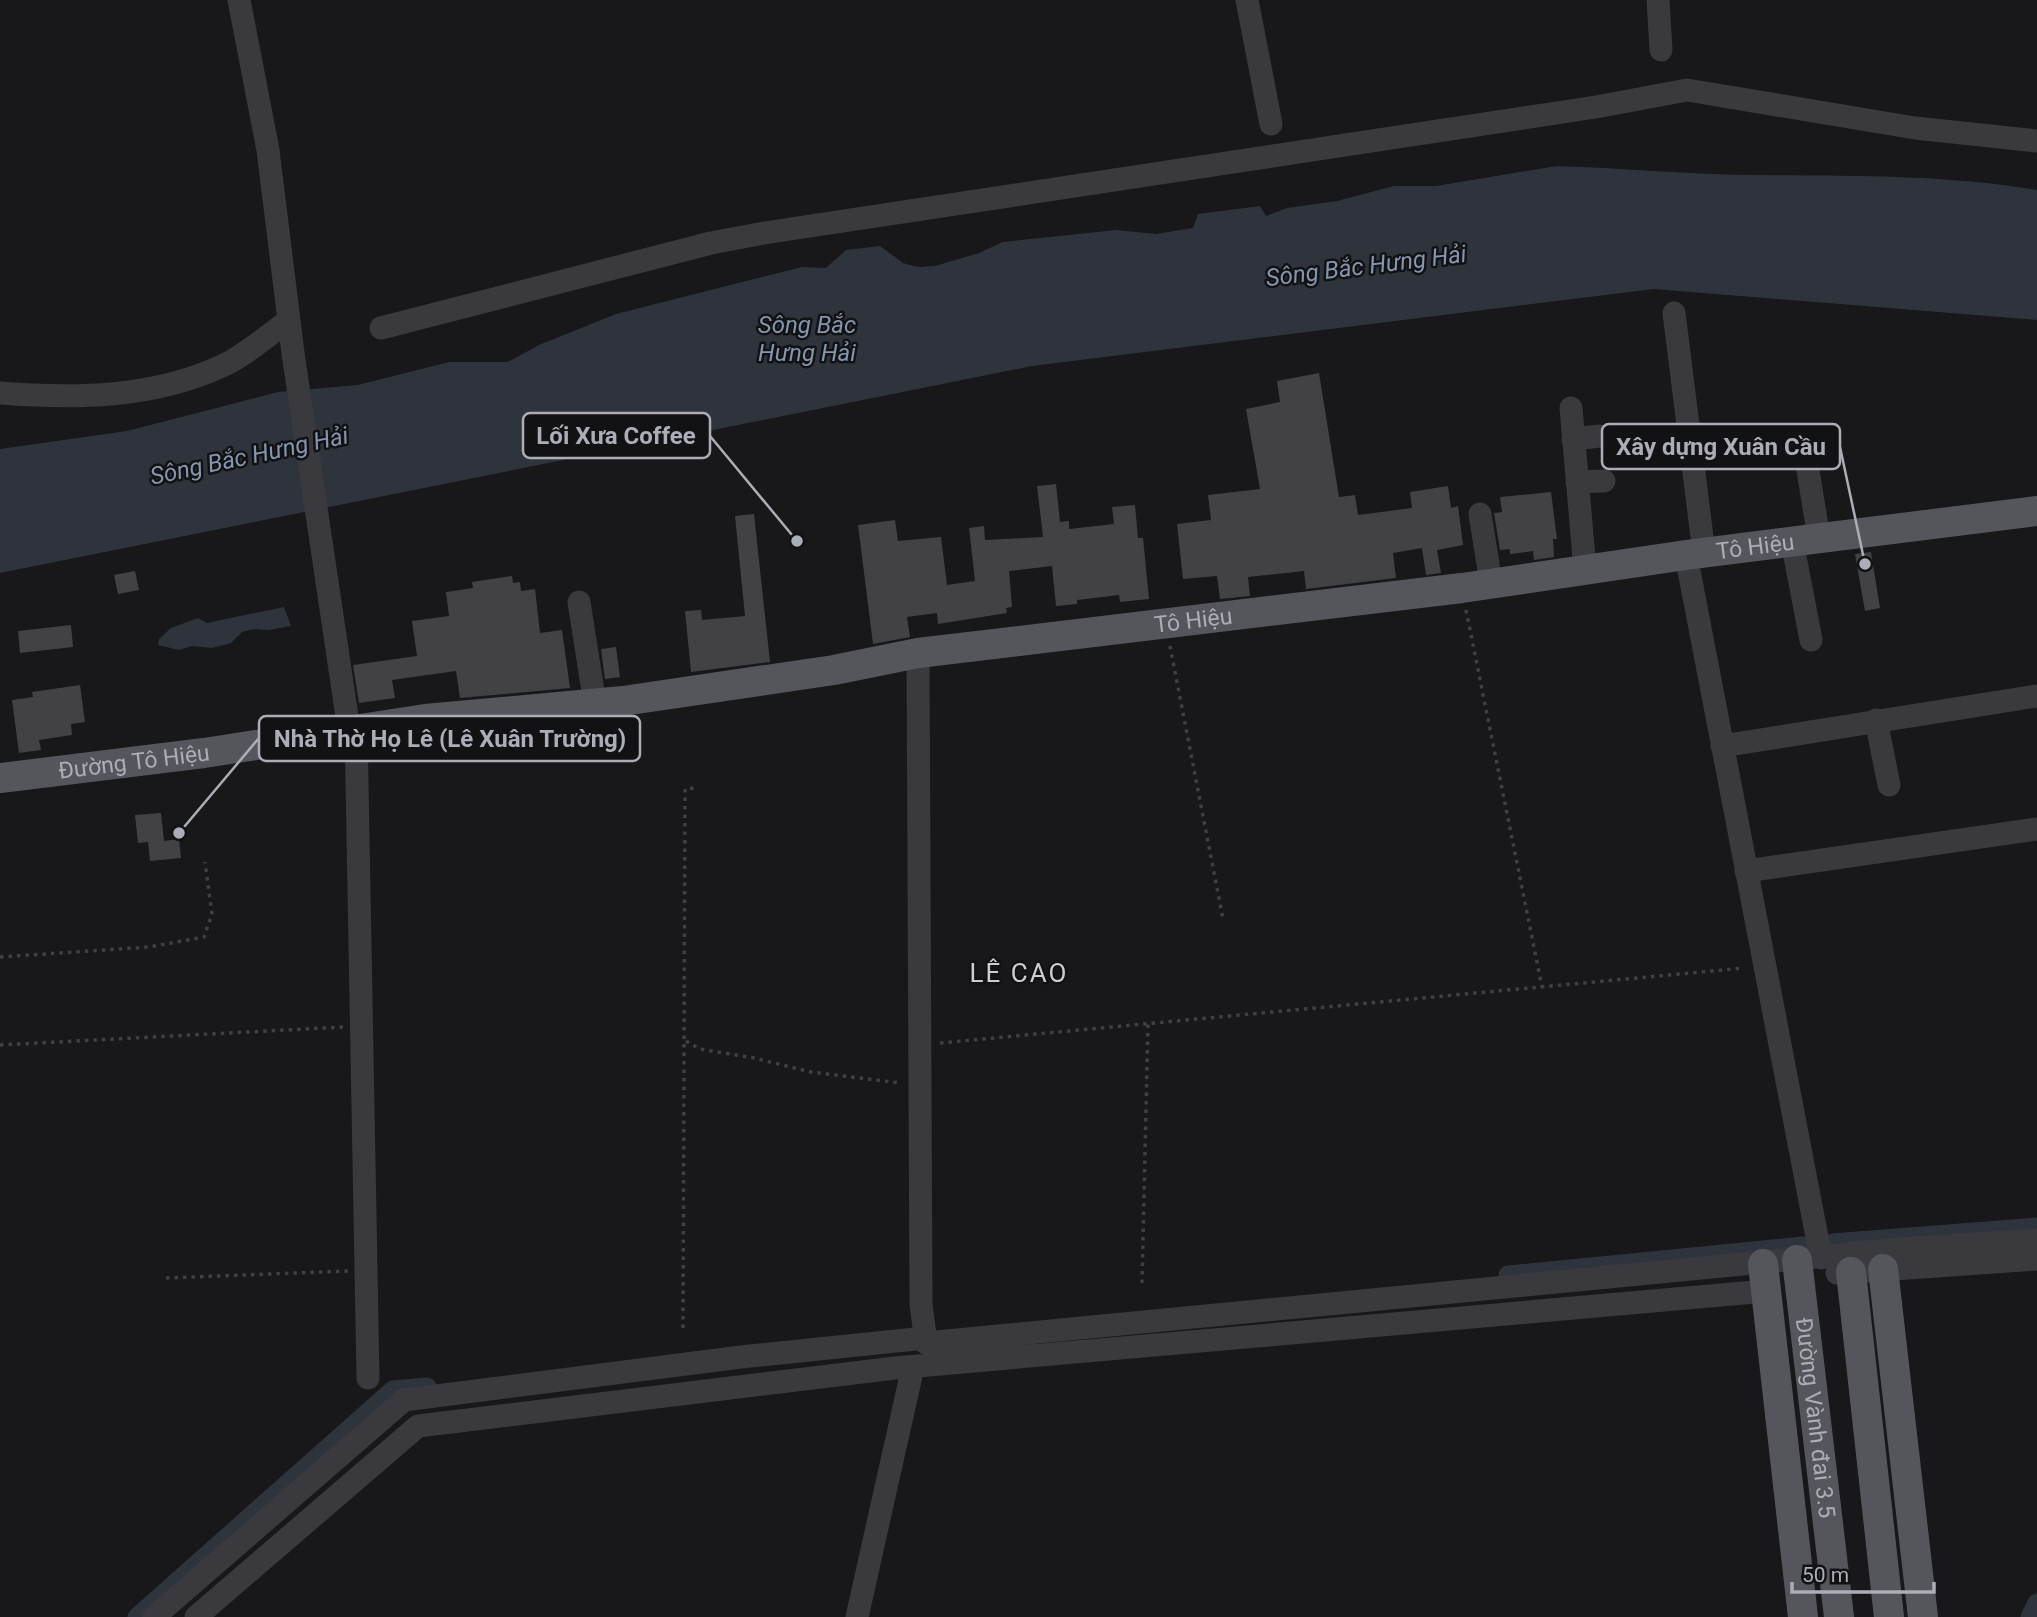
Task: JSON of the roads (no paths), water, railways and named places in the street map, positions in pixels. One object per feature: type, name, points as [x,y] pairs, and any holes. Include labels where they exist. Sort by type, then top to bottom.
[{"type":"main road","name":"Tô Hiệu","points":[[352,729],[425,719],[595,705],[834,670],[919,653],[1476,585],[2037,511]]},
{"type":"main road","name":"Đường Tô Hiệu","points":[[0,778],[204,753],[352,729]]},
{"type":"main road","name":"Đường Vành đai 3.5","points":[[1809,1259],[1839,1617]]},
{"type":"main road","points":[[1883,1269],[1923,1617]]},
{"type":"main road","points":[[1851,1272],[1889,1617]]},
{"type":"main road","points":[[1765,1278],[1802,1617]]},
{"type":"street","points":[[239,0],[268,150],[293,353],[352,729],[368,1378]]},
{"type":"street","points":[[1247,0],[1271,124]]},
{"type":"street","points":[[1658,0],[1661,50]]},
{"type":"street","points":[[381,328],[710,243],[764,233],[1596,107],[1687,90],[1915,128],[2037,141]]},
{"type":"street","points":[[1674,313],[1695,554],[1722,746],[1763,966],[1809,1259],[1821,1270],[1851,1272],[2037,1259]]},
{"type":"street","points":[[0,393],[64,398],[103,395],[186,380],[224,365],[289,320]]},
{"type":"street","points":[[1571,408],[1585,569]]},
{"type":"street","points":[[1573,439],[1600,436]]},
{"type":"street","points":[[1804,440],[1811,640]]},
{"type":"street","points":[[1577,482],[1604,481]]},
{"type":"street","points":[[1476,585],[1480,514]]},
{"type":"street","points":[[579,602],[595,705]]},
{"type":"street","points":[[919,653],[921,1304],[938,1348]]},
{"type":"street","points":[[1722,746],[2037,695]]},
{"type":"street","points":[[1876,720],[1889,785]]},
{"type":"street","points":[[1746,872],[2037,829]]},
{"type":"street","points":[[153,1617],[404,1400],[741,1357],[938,1348],[1765,1278],[1809,1259],[2037,1240]]},
{"type":"street","points":[[196,1617],[418,1426],[913,1367],[938,1348]]},
{"type":"street","points":[[857,1617],[913,1367]]},
{"type":"water","name":"Sông Bắc Hưng Hải","points":[[1557,166],[1725,174],[1929,178],[2037,190],[2037,320],[1654,289],[1032,366],[0,573],[0,449],[127,431],[278,392],[358,385],[449,362],[508,362],[539,345],[616,314],[802,267],[826,268],[846,250],[880,246],[903,263],[918,267],[935,266],[979,253],[1003,242],[1116,230],[1156,234],[1193,228],[1198,214],[1260,206],[1266,216],[1287,208],[1337,201],[1394,186],[1436,186]]},
{"type":"water","points":[[284,607],[291,626],[242,632],[231,643],[212,648],[192,646],[179,650],[158,645],[159,639],[171,628],[198,618],[207,623]]},
{"type":"waterway","points":[[1832,1243],[2037,1227]]},
{"type":"waterway","points":[[1508,1275],[1803,1246]]},
{"type":"waterway","points":[[137,1617],[393,1390],[427,1387]]},
{"type":"waterway","points":[[2030,1617],[2037,1603]]},
{"type":"place","name":"Lối Xưa Coffee","points":[[797,541]]},
{"type":"place","name":"Xây dựng Xuân Cầu","points":[[1865,564]]},
{"type":"place","name":"Nhà Thờ Họ Lê (Lê Xuân Trường)","points":[[179,833]]},
{"type":"district","name":"LÊ CAO","points":[[1019,973]]}]
